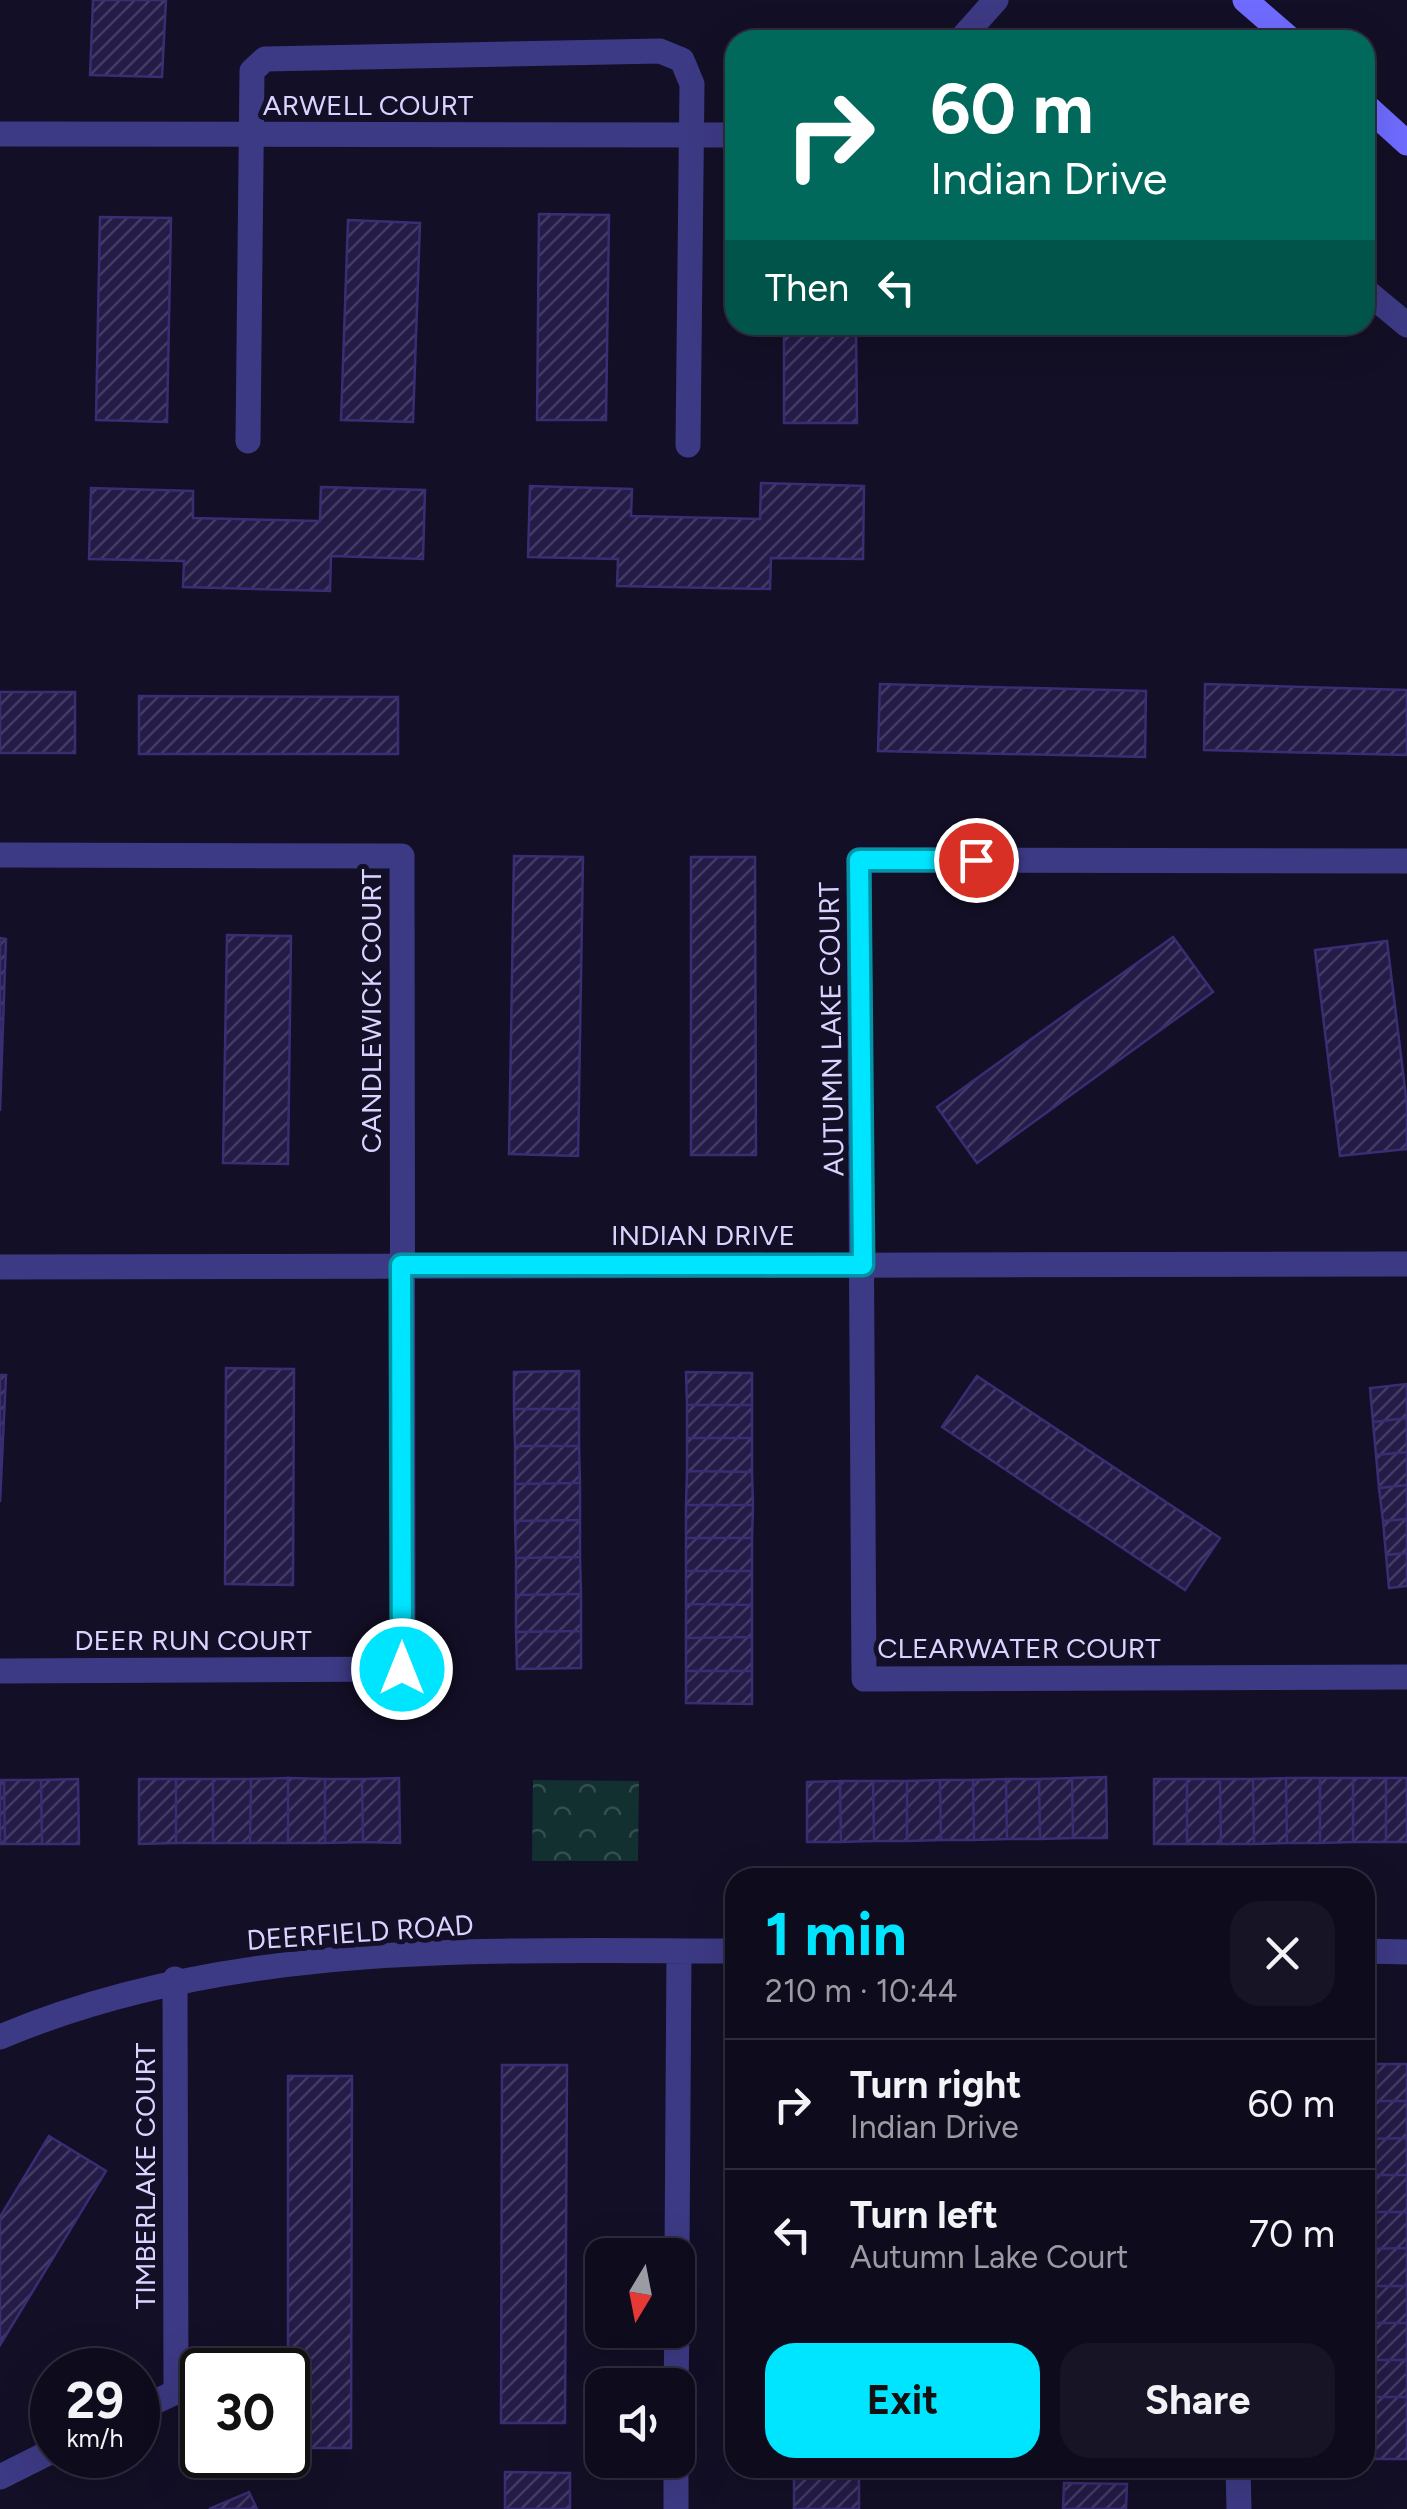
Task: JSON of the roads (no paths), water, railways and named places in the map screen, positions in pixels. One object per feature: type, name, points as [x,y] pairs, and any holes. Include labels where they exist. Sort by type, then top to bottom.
[{"type":"street","points":[[969,30],[996,0]]},
{"type":"street","points":[[1245,0],[1277,30]]},
{"type":"street","points":[[248,441],[252,71],[264,59],[660,51],[682,60],[692,84],[688,445]]},
{"type":"street","points":[[1375,115],[1407,142]]},
{"type":"street","name":"ARWELL COURT","points":[[0,134],[725,135]]},
{"type":"street","points":[[1375,298],[1407,325]]},
{"type":"street","name":"CANDLEWICK COURT","points":[[0,855],[402,856],[401,1265]]},
{"type":"street","name":"AUTUMN LAKE COURT","points":[[863,1265],[859,860],[1407,861]]},
{"type":"street","name":"INDIAN DRIVE","points":[[0,1267],[1407,1264]]},
{"type":"street","name":"DEER RUN COURT","points":[[0,1672],[402,1669],[401,1265]]},
{"type":"street","name":"CLEARWATER COURT","points":[[863,1265],[864,1679],[1407,1677]]},
{"type":"street","points":[[677,2238],[678,1951]]},
{"type":"street","name":"DEERFIELD ROAD","points":[[0,2036],[47,2017],[175,1979],[306,1961],[427,1954],[725,1951]]},
{"type":"street","points":[[1375,1952],[1407,1952]]},
{"type":"street","name":"TIMBERLAKE COURT","points":[[160,2400],[176,2392],[175,1979]]},
{"type":"street","points":[[0,2477],[30,2462]]},
{"type":"street","points":[[676,2478],[676,2509]]},
{"type":"street","points":[[1238,2478],[1238,2509]]}]
